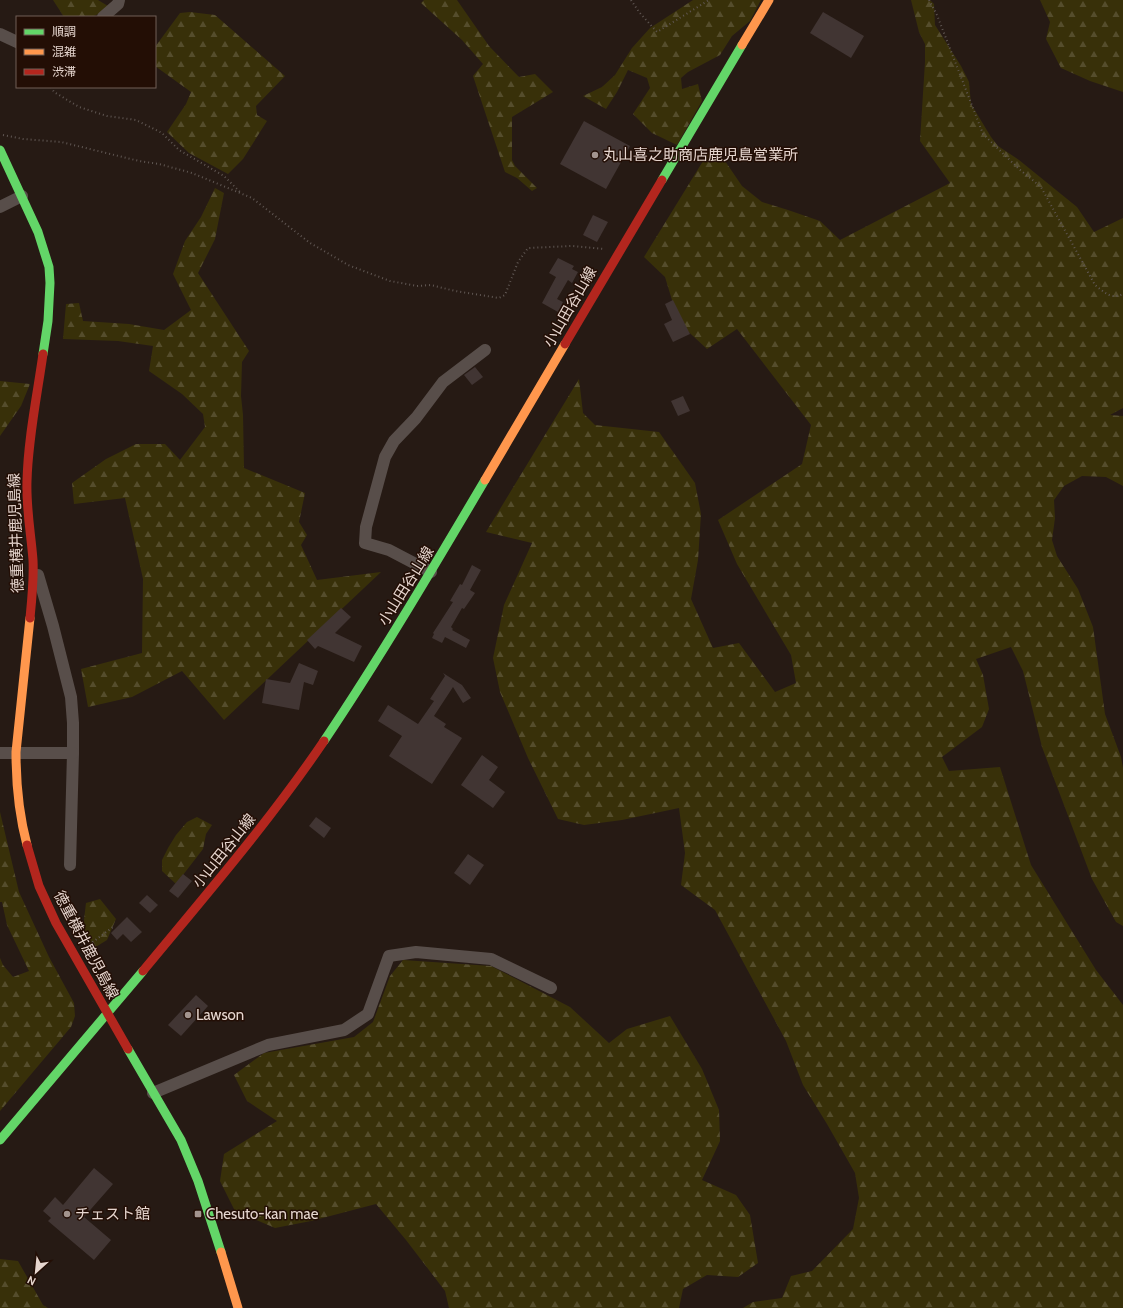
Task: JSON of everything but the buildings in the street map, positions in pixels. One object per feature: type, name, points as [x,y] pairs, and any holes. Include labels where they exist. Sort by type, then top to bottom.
[{"type":"main road","name":"小山田谷山線","points":[[0,1140],[251,841],[296,782],[344,712],[431,572],[769,0]]},
{"type":"main road","name":"徳重横井鹿児島線","points":[[0,150],[36,226],[46,253],[50,283],[48,321],[29,447],[27,482],[33,561],[33,592],[16,752],[18,799],[24,833],[39,886],[56,923],[107,1014],[181,1140],[193,1166],[209,1208],[238,1308]]},
{"type":"street","points":[[104,16],[118,4],[119,0]]},
{"type":"street","points":[[0,34],[16,42]]},
{"type":"street","points":[[0,207],[22,196]]},
{"type":"street","points":[[431,572],[389,550],[365,543],[366,527],[385,457],[394,441],[416,418],[443,382],[485,350]]},
{"type":"street","points":[[33,561],[53,626],[71,697],[73,753],[70,865]]},
{"type":"street","points":[[0,753],[73,753]]},
{"type":"street","points":[[153,1092],[268,1045],[344,1030],[368,1014],[389,956],[416,952],[491,959],[551,988]]},
{"type":"path","points":[[631,0],[639,12],[657,32],[708,0]]},
{"type":"path","points":[[929,0],[937,15],[983,134],[1019,169],[1041,187],[1094,285],[1109,296],[1118,296],[1123,294]]},
{"type":"path","points":[[52,88],[54,92],[79,107],[106,116],[136,120],[162,133],[179,150],[224,176],[242,194]]},
{"type":"path","points":[[0,135],[23,139],[61,142],[192,173],[252,198],[310,243],[348,265],[390,281],[417,286],[431,285],[455,291],[499,298],[506,295],[518,262],[528,248],[572,246],[620,250]]},
{"type":"path","points":[[74,955],[113,927]]},
{"type":"green space","points":[[53,0],[98,0],[108,6],[103,11],[93,16],[63,16]]},
{"type":"green space","points":[[424,0],[457,0],[489,46],[519,77],[535,74],[553,92],[512,117],[512,160],[515,166],[537,188],[532,191],[517,178],[505,172],[473,76],[483,64],[462,40],[421,3]]},
{"type":"green space","points":[[693,0],[761,0],[750,21],[732,36],[720,55],[688,72],[681,78],[682,89],[698,84],[702,101],[677,145],[652,133],[633,114],[650,88],[647,78],[628,70],[617,92],[606,109],[583,96],[602,87],[615,75],[632,48],[650,28]]},
{"type":"green space","points":[[911,0],[930,0],[934,4],[935,25],[961,66],[969,82],[971,104],[998,146],[1019,160],[1077,207],[1094,232],[1123,218],[1123,408],[1110,415],[1123,416],[1123,486],[1106,477],[1082,476],[1064,486],[1054,500],[1055,518],[1052,540],[1057,556],[1078,589],[1093,627],[1105,714],[1121,757],[1123,768],[1123,926],[1116,922],[1092,879],[1042,747],[1023,671],[1011,647],[976,659],[983,675],[989,709],[982,727],[942,757],[949,771],[1000,767],[1031,865],[1096,970],[1123,1005],[1123,1308],[743,1308],[753,1302],[782,1298],[791,1276],[812,1271],[853,1229],[859,1198],[855,1173],[803,1085],[786,1041],[715,910],[681,885],[685,853],[679,808],[622,820],[584,825],[558,819],[528,758],[500,692],[493,658],[504,605],[532,543],[486,532],[579,379],[583,413],[595,425],[659,432],[695,483],[701,514],[698,560],[691,599],[713,648],[739,643],[775,692],[796,683],[791,655],[737,564],[718,520],[802,464],[811,425],[737,329],[707,349],[679,323],[665,277],[644,257],[708,153],[725,161],[742,186],[762,202],[820,221],[840,240],[950,183],[920,141],[925,44],[919,32]]},
{"type":"green space","points":[[1040,0],[1123,0],[1123,92],[1090,81],[1061,68],[1046,39],[1050,22]]},
{"type":"green space","points":[[190,12],[215,15],[285,76],[256,106],[257,115],[267,121],[243,159],[228,174],[189,153],[167,132],[186,104],[191,92],[156,67],[156,46],[180,13]]},
{"type":"green space","points":[[215,188],[224,193],[215,239],[198,273],[249,351],[242,362],[241,396],[243,415],[244,468],[305,493],[299,522],[307,535],[301,545],[317,580],[381,572],[224,720],[182,671],[132,697],[88,707],[81,669],[142,653],[143,579],[125,498],[74,504],[72,483],[106,459],[136,444],[165,444],[180,460],[205,427],[203,414],[182,394],[149,371],[153,346],[118,341],[63,339],[66,304],[79,303],[83,321],[129,324],[164,330],[191,310],[173,274],[185,241],[201,217]]},
{"type":"green space","points":[[0,381],[30,384],[21,406],[0,436]]},
{"type":"green space","points":[[0,812],[19,892],[49,957],[74,1003],[75,1016],[71,1027],[0,1111],[0,958],[3,965],[13,977],[29,971],[7,925],[2,902],[0,902]]},
{"type":"green space","points":[[197,817],[212,825],[206,834],[203,849],[176,884],[162,871],[162,860],[176,835],[187,822]]},
{"type":"green space","points":[[100,899],[116,919],[107,940],[94,948],[86,940],[84,920],[86,903]]},
{"type":"green space","points":[[403,960],[491,966],[570,1007],[609,1043],[627,1029],[670,1016],[702,1069],[719,1110],[720,1141],[702,1180],[736,1195],[750,1215],[758,1263],[738,1277],[707,1275],[683,1289],[679,1308],[449,1308],[445,1291],[376,1204],[311,1221],[275,1228],[235,1211],[220,1181],[224,1154],[277,1121],[247,1101],[234,1075],[264,1053],[354,1037],[373,1022],[390,976]]},
{"type":"green space","points":[[0,1259],[18,1261],[43,1305],[48,1308],[0,1308]]},
{"type":"traffic: fast","points":[[662,180],[742,45]]},
{"type":"traffic: fast","points":[[0,150],[38,232],[49,267],[50,283],[48,321],[43,354]]},
{"type":"traffic: fast","points":[[324,741],[386,644],[485,480]]},
{"type":"traffic: fast","points":[[0,1140],[143,971]]},
{"type":"traffic: fast","points":[[128,1049],[181,1140],[198,1181],[221,1252]]},
{"type":"traffic: slow","points":[[742,45],[769,0]]},
{"type":"traffic: slow","points":[[485,480],[565,344]]},
{"type":"traffic: slow","points":[[27,845],[18,799],[16,752],[30,618]]},
{"type":"traffic: slow","points":[[221,1252],[238,1308]]},
{"type":"traffic: jam","points":[[565,344],[662,180]]},
{"type":"traffic: jam","points":[[30,618],[33,589],[33,567],[27,501],[27,481],[31,433],[43,354]]},
{"type":"traffic: jam","points":[[143,971],[259,830],[324,741]]},
{"type":"traffic: jam","points":[[27,845],[39,886],[56,923],[128,1049]]},
{"type":"place","name":"丸山喜之助商店鹿児島営業所","points":[[595,155]]},
{"type":"place","name":"Lawson","points":[[188,1015]]},
{"type":"place","name":"チェスト館","points":[[67,1214]]},
{"type":"place","name":"Chesuto-kan mae","points":[[198,1214]]}]
